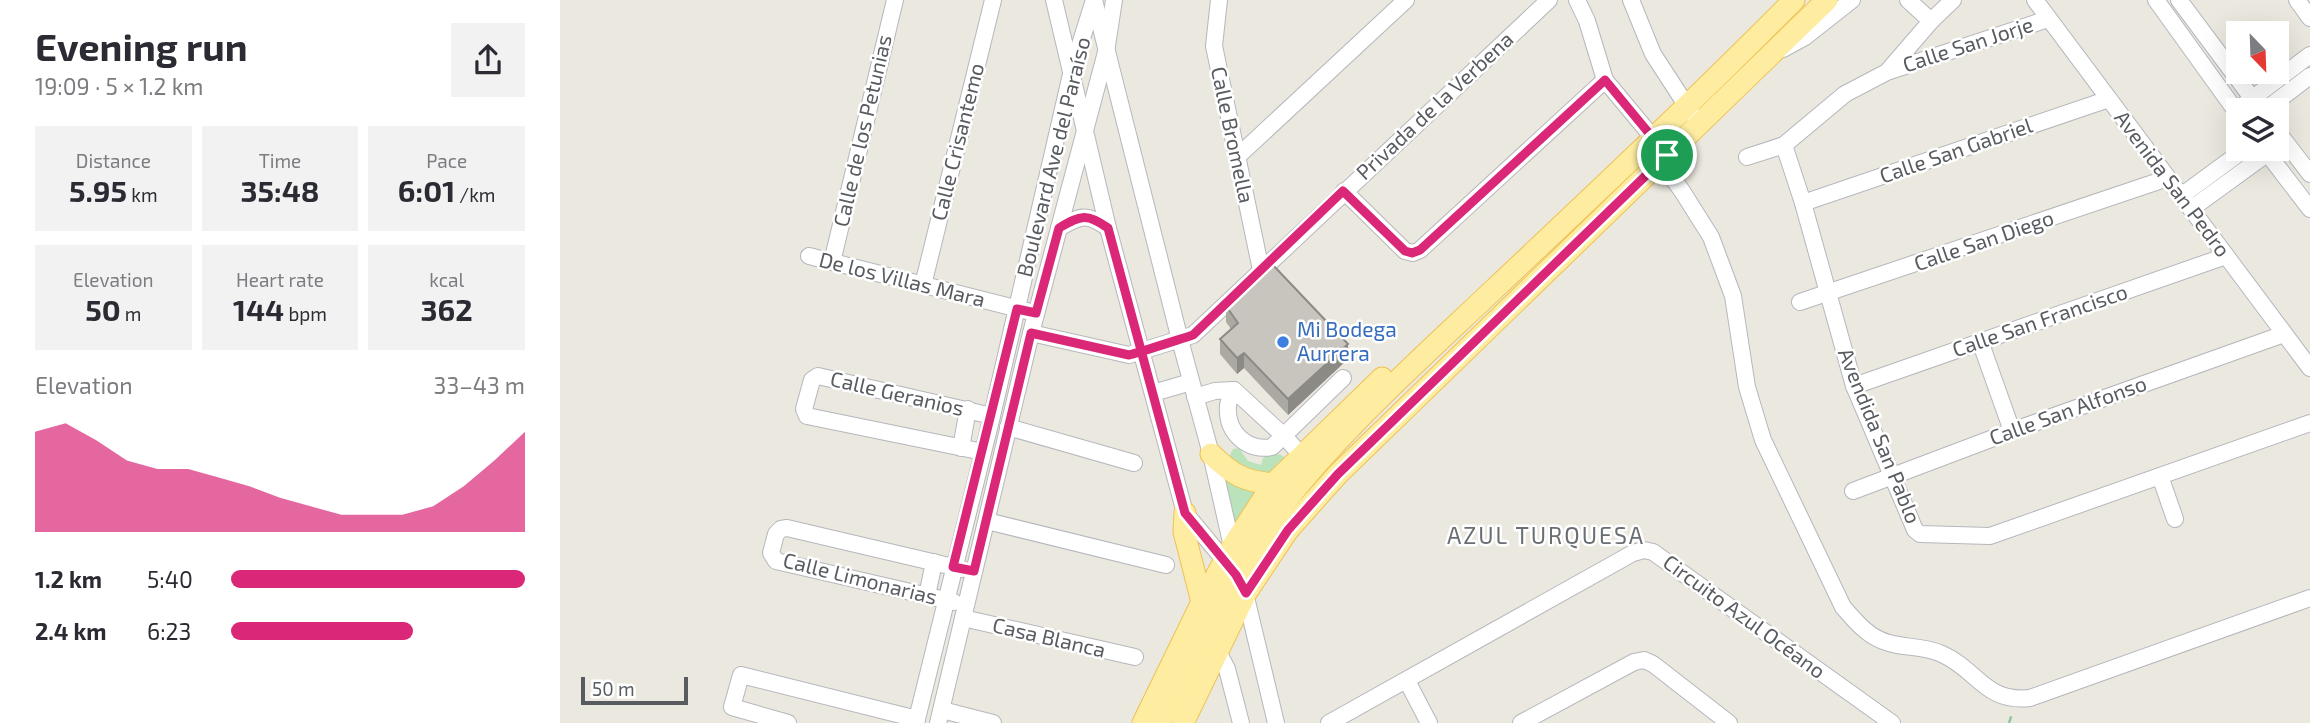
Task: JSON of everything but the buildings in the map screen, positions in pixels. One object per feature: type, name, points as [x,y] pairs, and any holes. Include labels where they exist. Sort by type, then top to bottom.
[{"type":"main road","points":[[1143,723],[1202,602],[1235,569],[1288,530],[1338,474],[1664,147],[1794,0]]},
{"type":"main road","points":[[1692,117],[1771,54],[1827,0]]},
{"type":"main road","points":[[1183,723],[1235,569],[1273,484],[1432,332],[1522,263],[1664,147]]},
{"type":"main road","points":[[1235,569],[1301,482],[1397,381],[1522,263]]},
{"type":"main road","points":[[1211,454],[1239,478],[1273,484]]},
{"type":"main road","points":[[1185,513],[1184,533],[1202,602]]},
{"type":"main road","points":[[1160,723],[1211,642]]},
{"type":"street","name":"Calle de los Petunias","points":[[832,262],[895,0]]},
{"type":"street","name":"Calle Crisantemo","points":[[923,285],[993,0]]},
{"type":"street","points":[[1054,0],[1108,228],[1185,513],[1235,569]]},
{"type":"street","points":[[1094,0],[1211,454],[1235,569],[1276,723]]},
{"type":"street","name":"Boulevard Ave del Paraíso","points":[[916,721],[992,416],[1072,70],[1094,0]]},
{"type":"street","name":"Boulevard Ave del Paraíso","points":[[940,717],[1031,333],[1106,52],[1114,0]]},
{"type":"street","name":"Calle Bromella","points":[[1219,0],[1214,46],[1261,270]]},
{"type":"street","points":[[1237,157],[1406,0]]},
{"type":"street","name":"Privada de la Verbena","points":[[1031,333],[1129,355],[1193,335],[1549,0]]},
{"type":"street","points":[[1577,0],[1587,21],[1605,80],[1664,147],[1682,191],[1711,237],[1733,296],[1747,387],[1763,440],[1843,607],[1863,630],[1887,643],[1942,654],[1998,695],[2014,700],[2030,698],[2310,598]]},
{"type":"street","points":[[1631,0],[1653,54],[1692,117]]},
{"type":"street","points":[[1771,54],[1805,37],[1852,0]]},
{"type":"street","points":[[1908,0],[1931,20]]},
{"type":"street","points":[[1747,157],[1784,145],[1844,94],[1887,72],[1931,20],[1953,0]]},
{"type":"street","name":"Avenida San Pedro","points":[[2035,0],[2310,368]]},
{"type":"street","points":[[2156,0],[2227,98]]},
{"type":"street","points":[[2179,0],[2253,98]]},
{"type":"street","points":[[2297,0],[2310,18]]},
{"type":"street","name":"Calle San Jorje","points":[[1887,72],[2048,19]]},
{"type":"street","points":[[1081,41],[1092,40],[1100,44],[1106,52]]},
{"type":"street","points":[[2267,98],[2310,55]]},
{"type":"street","points":[[1072,70],[1082,74],[1101,69]]},
{"type":"street","points":[[2273,98],[2310,76]]},
{"type":"street","points":[[1343,191],[1405,251],[1412,253],[1420,250],[1605,80]]},
{"type":"street","name":"Calle San Gabriel","points":[[1803,203],[2109,99]]},
{"type":"street","name":"Avendida San Pablo","points":[[1784,145],[1854,386],[1915,530],[1920,534],[1990,536],[2310,423]]},
{"type":"street","points":[[2289,147],[2310,174]]},
{"type":"street","points":[[2181,196],[2229,161]]},
{"type":"street","points":[[2191,209],[2253,161]]},
{"type":"street","points":[[2274,161],[2310,209]]},
{"type":"street","name":"Calle San Diego","points":[[1800,302],[2168,178]]},
{"type":"street","points":[[1059,228],[1075,218],[1093,218],[1108,228]]},
{"type":"street","name":"De los Villas Mara","points":[[809,256],[1036,313]]},
{"type":"street","name":"Calle San Francisco","points":[[1854,386],[2226,256]]},
{"type":"street","name":"Calle San Alfonso","points":[[1853,491],[2284,334]]},
{"type":"street","points":[[1980,341],[2012,431]]},
{"type":"street","name":"Calle Geranios","points":[[983,452],[807,416],[804,409],[812,380],[818,376],[992,416]]},
{"type":"street","points":[[1234,390],[1228,405],[1229,418],[1246,445],[1259,450],[1272,447],[1343,378]]},
{"type":"street","points":[[1153,393],[1234,390],[1302,456]]},
{"type":"street","points":[[961,447],[968,409]]},
{"type":"street","points":[[1008,427],[1134,463]]},
{"type":"street","points":[[2160,476],[2175,519]]},
{"type":"street","points":[[987,521],[1166,565]]},
{"type":"street","name":"Calle Limonarias","points":[[965,611],[946,600],[776,561],[772,554],[776,534],[787,528],[974,571]]},
{"type":"street","name":"Circuito Azul Océano","points":[[1329,723],[1633,553],[1644,550],[1653,552],[1892,723]]},
{"type":"street","points":[[927,596],[934,562]]},
{"type":"street","name":"Casa Blanca","points":[[965,611],[1135,657]]},
{"type":"street","points":[[1211,642],[1235,697],[1241,723]]},
{"type":"street","points":[[1521,723],[1634,662],[1644,660],[1653,664],[1729,723]]},
{"type":"street","points":[[788,723],[732,707],[741,675],[895,718],[916,721]]},
{"type":"street","points":[[1407,681],[1429,723]]},
{"type":"street","points":[[940,717],[992,723]]},
{"type":"green space","points":[[1239,448],[1248,461],[1261,465],[1263,458],[1271,454],[1280,455],[1290,462],[1273,480],[1258,478],[1229,457],[1233,449]]},
{"type":"green space","points":[[1221,474],[1260,488],[1234,525]]},
{"type":"place","name":"Mi Bodega Aurrera","points":[[1283,342]]},
{"type":"district","name":"AZUL TURQUESA","points":[[1546,536]]},
{"type":"route","points":[[1667,155],[1338,474],[1288,530],[1246,593],[1236,575],[1185,513],[1142,351],[1108,228],[1093,218],[1075,218],[1059,228],[1036,313],[1017,309],[953,567],[974,571],[1031,333],[1129,355],[1142,351],[1180,340],[1193,335],[1343,191],[1405,251],[1412,253],[1420,250],[1605,80],[1667,155]]}]
